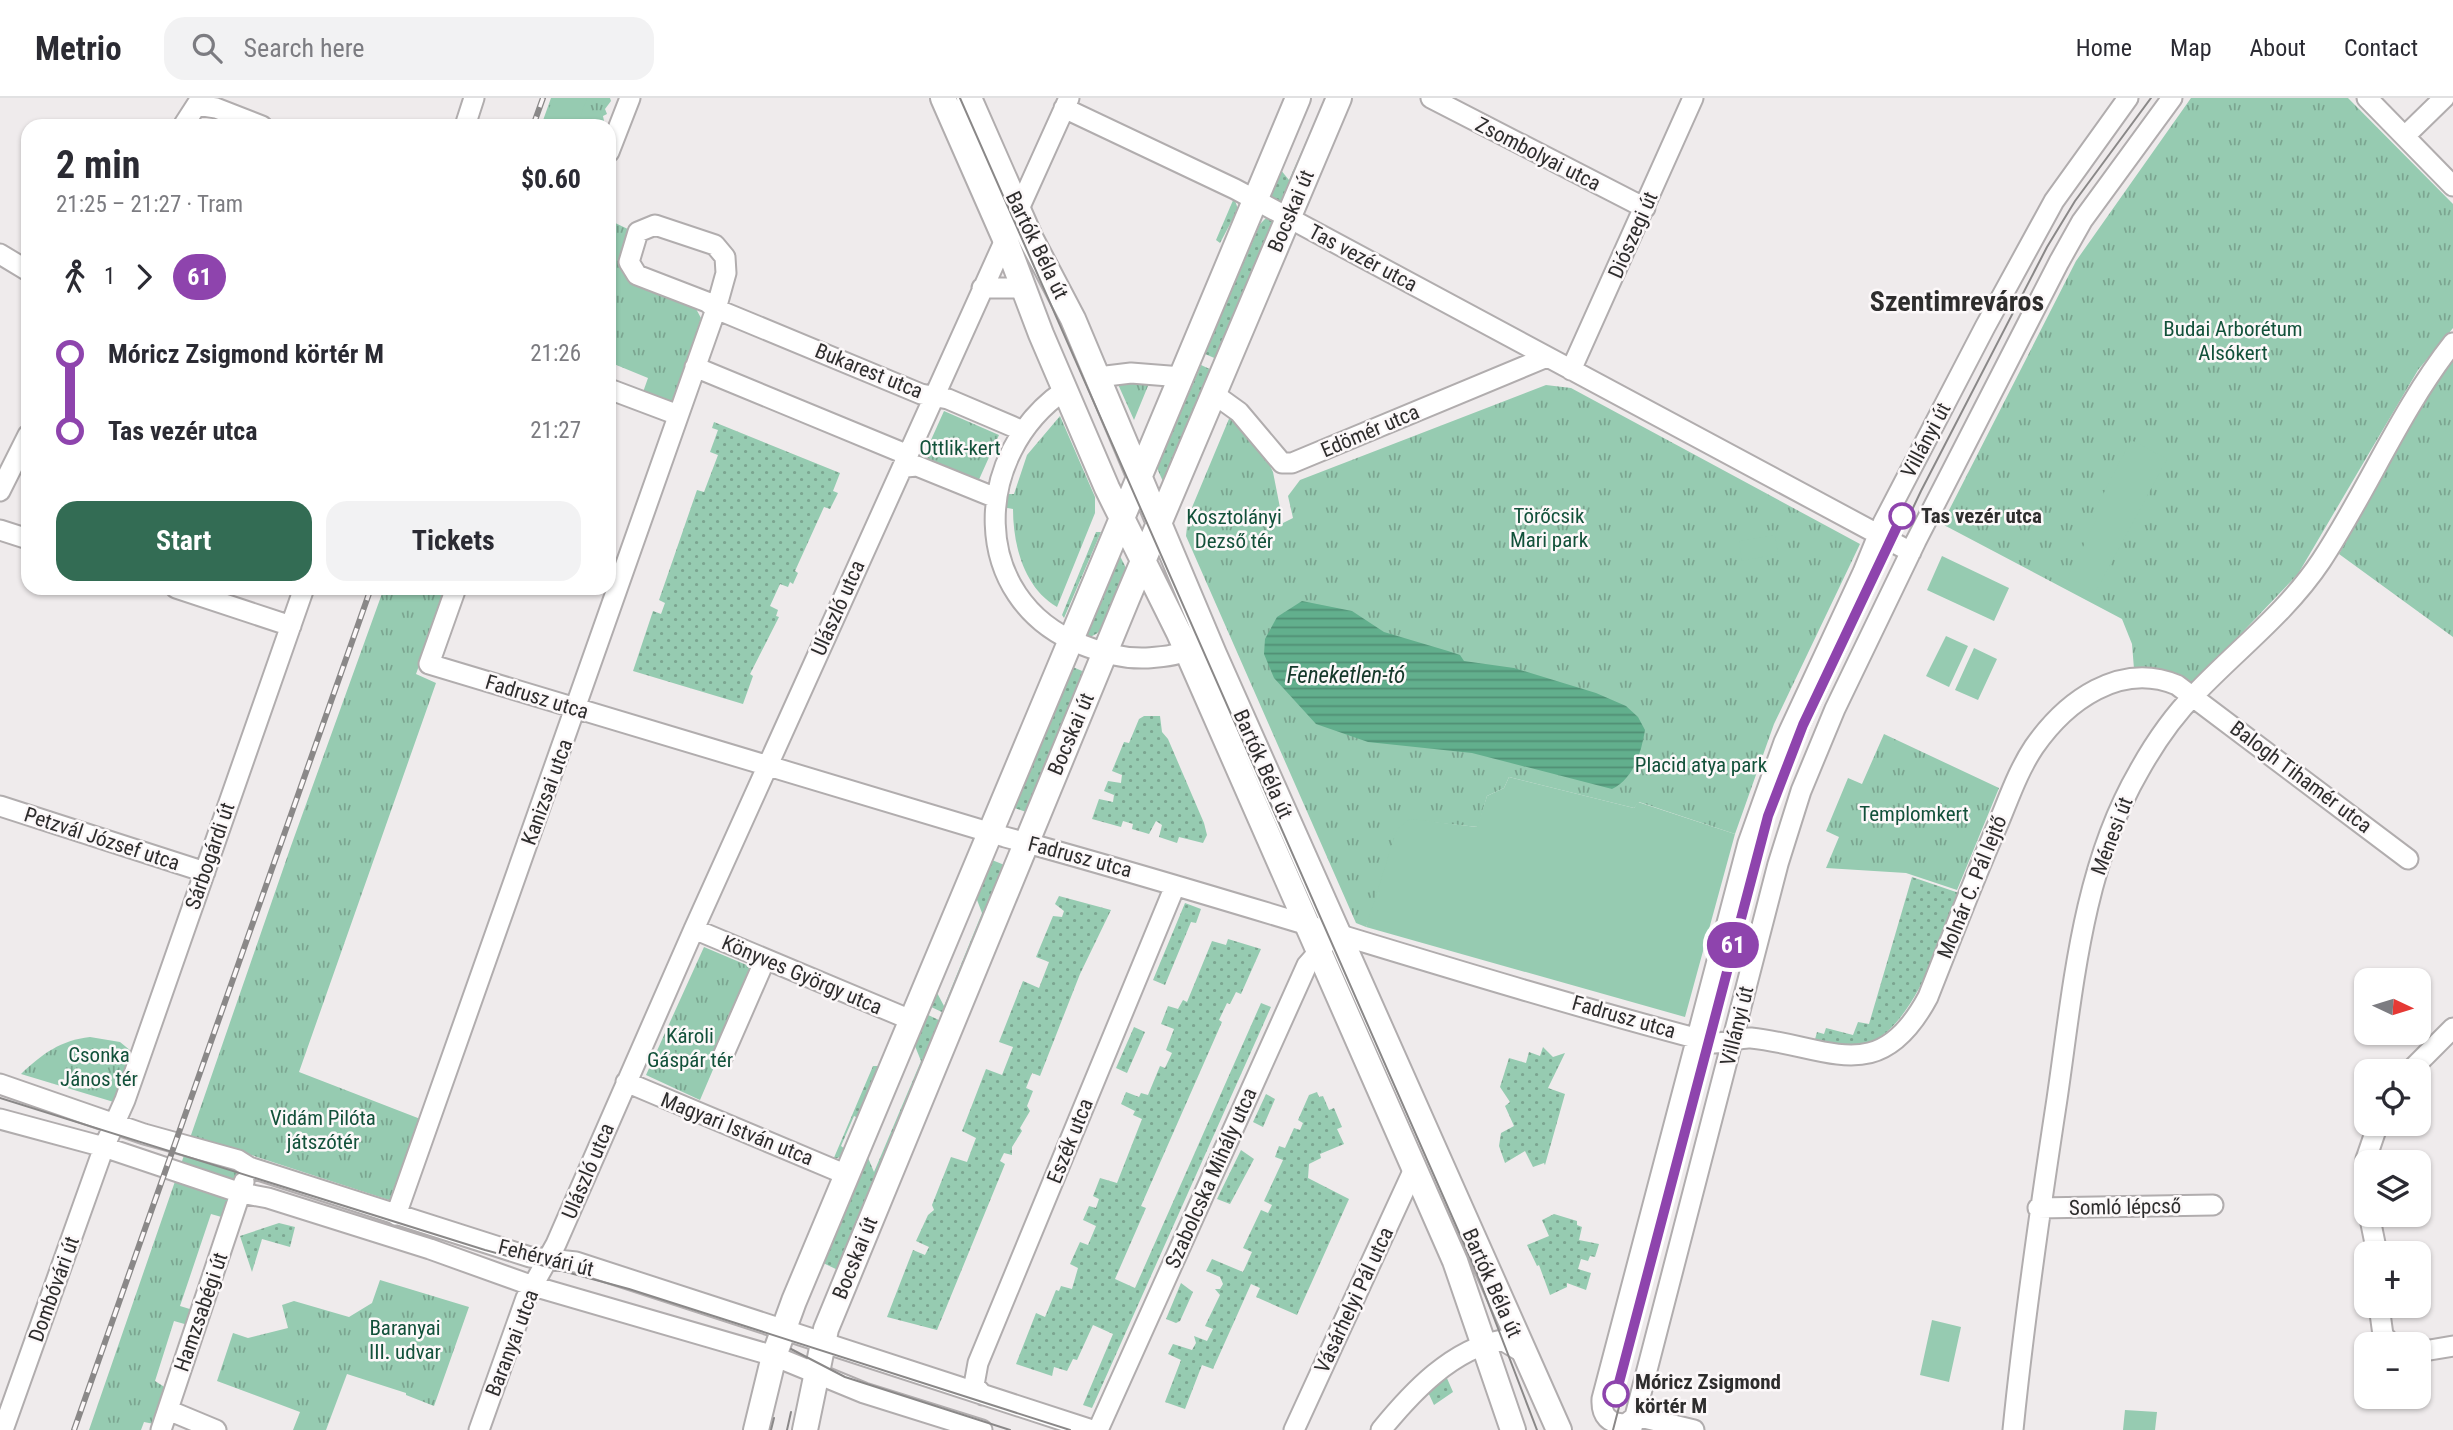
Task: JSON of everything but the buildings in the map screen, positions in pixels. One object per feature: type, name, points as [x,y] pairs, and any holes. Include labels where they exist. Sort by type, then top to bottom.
[{"type":"main road","name":"Bartók Béla út","points":[[943,98],[1005,239],[1065,390],[1186,651],[1414,1169],[1475,1313],[1483,1345],[1513,1430]]},
{"type":"main road","name":"Bartók Béla út","points":[[969,98],[1018,209],[1098,377],[1158,524],[1522,1352],[1559,1430]]},
{"type":"main road","name":"Bocskai út","points":[[756,1430],[774,1356],[783,1332],[1069,639],[1298,98]]},
{"type":"main road","name":"Bocskai út","points":[[807,1418],[807,1370],[822,1343],[1104,653],[1339,98]]},
{"type":"main road","points":[[1140,475],[1139,521],[1144,558]]},
{"type":"street","points":[[467,119],[474,98]]},
{"type":"street","points":[[616,135],[631,98]]},
{"type":"street","name":"Zsombolyai utca","points":[[1431,98],[1645,208]]},
{"type":"street","name":"Diószegi út","points":[[1571,370],[1693,98]]},
{"type":"street","name":"Villányi út","points":[[2127,98],[2054,201],[1913,461],[1768,781],[1748,843],[1696,1038],[1602,1409],[1604,1415],[1615,1423],[1634,1423],[1733,1044],[1777,863],[1801,791],[1835,709],[2009,356],[2076,232],[2172,98]]},
{"type":"street","points":[[2367,98],[2453,186]]},
{"type":"street","points":[[2405,136],[2444,98]]},
{"type":"street","points":[[186,119],[196,100]]},
{"type":"street","points":[[196,100],[213,119]]},
{"type":"street","points":[[196,100],[244,119]]},
{"type":"street","name":"Ulászló utca","points":[[694,929],[1066,103]]},
{"type":"street","name":"Tas vezér utca","points":[[1066,103],[1289,217],[1571,370]]},
{"type":"street","name":"Bukarest utca","points":[[695,367],[716,309],[726,273],[722,250],[660,226],[642,228],[629,256],[633,272],[707,302],[716,309],[921,394],[947,399],[1023,431]]},
{"type":"street","points":[[0,254],[21,267]]},
{"type":"street","points":[[982,288],[1024,288]]},
{"type":"street","name":"Ménesi út","points":[[2013,1430],[2038,1208],[2093,888],[2119,814],[2138,772],[2194,695],[2272,619],[2321,561],[2419,389],[2453,343]]},
{"type":"street","name":"Edömér utca","points":[[1214,394],[1239,412],[1282,463],[1294,463],[1547,357]]},
{"type":"street","points":[[695,367],[917,466],[996,498]]},
{"type":"street","name":"Kanizsai utca","points":[[396,1215],[455,1044],[577,710],[695,367]]},
{"type":"street","points":[[1571,370],[1911,552]]},
{"type":"street","points":[[1098,377],[1130,373],[1182,377]]},
{"type":"street","points":[[1065,390],[1023,431],[1001,475],[996,498],[996,534],[1011,584],[1045,626],[1069,639],[1123,658],[1175,656],[1186,651],[1198,638],[1202,624]]},
{"type":"street","points":[[616,392],[678,415]]},
{"type":"street","points":[[0,491],[21,449]]},
{"type":"street","points":[[0,530],[21,537]]},
{"type":"street","points":[[197,595],[291,626]]},
{"type":"street","name":"Sárbogárdi út","points":[[104,1147],[115,1124],[302,595]]},
{"type":"street","name":"Fadrusz utca","points":[[454,595],[429,664],[1026,843],[1094,859],[1338,934],[1696,1038],[1733,1044]]},
{"type":"street","name":"Molnár C. Pál lejtő","points":[[1733,1044],[1746,1038],[1828,1054],[1860,1056],[1899,1037],[1919,1013],[1928,997],[2022,767],[2056,722],[2088,693],[2116,681],[2164,679],[2194,695]]},
{"type":"street","name":"Balogh Tihamér utca","points":[[2194,695],[2408,859]]},
{"type":"street","name":"Petzvál József utca","points":[[0,806],[205,872]]},
{"type":"street","name":"Eszék utca","points":[[983,1395],[974,1385],[978,1363],[1175,886]]},
{"type":"street","points":[[626,1082],[694,929]]},
{"type":"street","name":"Könyves György utca","points":[[694,929],[911,1020]]},
{"type":"street","name":"Szabolcska Mihály utca","points":[[1098,1430],[1307,965],[1318,951],[1338,934]]},
{"type":"street","points":[[723,1056],[761,969]]},
{"type":"street","points":[[2422,1059],[2453,1028]]},
{"type":"street","name":"Ulászló utca","points":[[548,1258],[626,1082]]},
{"type":"street","name":"Magyari István utca","points":[[626,1082],[847,1175]]},
{"type":"street","name":"Fehérvári út","points":[[0,1084],[202,1152],[226,1156],[249,1167],[396,1215],[530,1257],[576,1262],[783,1332],[1092,1430]]},
{"type":"street","name":"Fehérvári út","points":[[0,1119],[104,1147],[241,1193],[268,1198],[418,1245],[533,1286],[774,1356],[807,1370],[982,1430]]},
{"type":"street","name":"Dombóvári út","points":[[3,1430],[104,1147]]},
{"type":"street","name":"Hamzsabégi út","points":[[161,1430],[249,1167]]},
{"type":"street","name":"Vásárhelyi Pál utca","points":[[1294,1430],[1414,1169]]},
{"type":"street","name":"Somló lépcső","points":[[2038,1208],[2213,1205]]},
{"type":"street","name":"Baranyai utca","points":[[479,1430],[533,1286],[548,1258]]},
{"type":"street","points":[[783,1332],[807,1370]]},
{"type":"street","points":[[1381,1430],[1424,1383],[1483,1345],[1502,1340],[1522,1352]]},
{"type":"street","points":[[2431,1350],[2453,1346]]},
{"type":"street","points":[[168,1410],[216,1430]]},
{"type":"street","points":[[1634,1423],[1694,1430]]},
{"type":"green space","points":[[551,98],[610,98],[611,101],[605,109],[607,114],[603,116],[604,119],[544,119]]},
{"type":"green space","points":[[553,98],[587,98],[580,119],[546,119]]},
{"type":"green space","points":[[1325,98],[1330,98],[1282,202],[1277,202],[1269,193],[1280,169],[1289,180]]},
{"type":"green space","name":"Budai Arborétum Alsókert","points":[[2191,98],[2348,98],[2453,204],[2453,328],[2418,370],[2298,574],[2194,683],[2165,670],[2134,669],[2132,644],[2122,619],[1942,524],[2076,261]]},
{"type":"green space","points":[[1234,198],[1238,209],[1220,243],[1216,240]]},
{"type":"green space","points":[[1266,218],[1274,221],[1219,360],[1205,354],[1260,224]]},
{"type":"green space","points":[[616,223],[632,231],[623,259],[695,307],[701,318],[673,404],[642,395],[648,378],[616,365]]},
{"type":"green space","points":[[2453,359],[2453,637],[2339,554],[2435,382]]},
{"type":"green space","points":[[1201,365],[1214,371],[1165,486],[1157,468]]},
{"type":"green space","points":[[1150,381],[1134,420],[1117,382]]},
{"type":"green space","points":[[1546,385],[1571,388],[1860,544],[1774,724],[1735,834],[1639,802],[1634,808],[1509,777],[1504,788],[1487,796],[1478,827],[1410,820],[1366,927],[1356,923],[1186,536],[1188,517],[1231,414],[1264,453],[1273,472],[1283,523],[1293,518],[1288,496],[1300,480]]},
{"type":"green space","name":"Ottlik-kert","points":[[944,411],[999,435],[977,484],[922,460]]},
{"type":"green space","points":[[1060,416],[1095,497],[1095,513],[1057,607],[1036,589],[1029,577],[1018,551],[1013,509],[1002,507],[1004,494],[1014,494],[1027,455]]},
{"type":"green space","points":[[714,422],[840,473],[833,491],[838,493],[830,509],[824,507],[795,571],[798,573],[793,584],[790,582],[788,587],[780,584],[770,606],[778,610],[776,616],[779,617],[750,674],[753,676],[743,704],[633,671],[653,611],[661,614],[665,603],[659,600],[697,490],[704,492],[718,455],[710,452],[718,430],[712,428]]},
{"type":"green space","points":[[2131,440],[2167,459],[2096,591],[2068,577],[2097,519],[2092,516]]},
{"type":"green space","points":[[1096,532],[1101,532],[1064,618],[1062,615]]},
{"type":"green space","points":[[1775,535],[1778,554],[1742,561],[1739,541]]},
{"type":"green space","points":[[1116,548],[1128,572],[1117,603],[1100,631],[1082,638]]},
{"type":"green space","points":[[1942,556],[2009,588],[1994,621],[1927,590]]},
{"type":"green space","name":"Vidám Pilóta játszótér","points":[[381,595],[444,595],[416,674],[436,683],[299,1072],[423,1120],[392,1201],[248,1154],[225,1218],[211,1214],[180,1306],[193,1310],[188,1325],[174,1321],[155,1381],[166,1388],[154,1424],[144,1422],[141,1430],[89,1430],[291,846]]},
{"type":"green space","points":[[1946,636],[1968,646],[1949,687],[1926,676]]},
{"type":"green space","points":[[1974,648],[1997,659],[1978,700],[1955,690]]},
{"type":"green space","points":[[1068,665],[1087,673],[1029,813],[1009,806]]},
{"type":"green space","points":[[1144,716],[1160,716],[1162,732],[1168,739],[1204,823],[1207,835],[1203,843],[1179,837],[1177,843],[1159,837],[1162,825],[1156,821],[1149,834],[1132,829],[1133,824],[1123,821],[1121,827],[1092,819],[1099,799],[1113,802],[1114,795],[1104,791],[1108,781],[1121,783],[1122,775],[1112,771],[1124,742],[1129,743],[1139,719]]},
{"type":"green space","name":"Templomkert","points":[[1884,734],[1999,788],[1957,890],[1906,873],[1826,868],[1839,837],[1826,831],[1848,778],[1862,784]]},
{"type":"green space","points":[[1509,777],[1634,808],[1638,802],[1735,834],[1685,1017],[1366,927],[1397,829],[1410,819],[1477,827],[1487,796],[1504,788]]},
{"type":"green space","points":[[987,858],[1007,866],[946,1014],[927,1005],[934,987],[944,1006],[982,913],[974,892]]},
{"type":"green space","points":[[1912,877],[1959,893],[1933,959],[1909,1006],[1894,1025],[1877,1039],[1857,1047],[1814,1043],[1817,1032],[1824,1034],[1826,1028],[1853,1035],[1858,1022],[1869,1024]]},
{"type":"green space","points":[[1059,896],[1111,910],[1080,974],[1040,1076],[1032,1073],[1026,1088],[1033,1091],[1027,1106],[1030,1111],[1020,1128],[1022,1131],[1012,1147],[1012,1155],[1004,1153],[1000,1161],[1005,1164],[937,1330],[887,1317],[913,1250],[925,1255],[929,1247],[916,1241],[928,1215],[934,1210],[932,1205],[951,1157],[967,1162],[976,1138],[962,1131],[986,1069],[1002,1075],[1013,1047],[999,1042],[1023,981],[1039,988],[1049,962],[1036,957],[1053,916],[1062,917],[1064,911],[1055,904]]},
{"type":"green space","points":[[1185,903],[1201,909],[1196,923],[1191,922],[1165,985],[1153,980]]},
{"type":"green space","points":[[1228,939],[1261,949],[1241,994],[1236,992],[1219,1020],[1222,1022],[1141,1206],[1146,1208],[1115,1279],[1135,1288],[1261,1003],[1271,1007],[1092,1408],[1083,1405],[1113,1334],[1093,1325],[1077,1360],[1073,1359],[1067,1371],[1054,1367],[1052,1376],[1016,1364],[1036,1313],[1045,1317],[1056,1290],[1059,1291],[1061,1286],[1072,1289],[1078,1268],[1070,1264],[1080,1242],[1088,1245],[1096,1226],[1083,1220],[1089,1206],[1096,1208],[1099,1199],[1093,1196],[1100,1178],[1117,1183],[1142,1119],[1133,1115],[1135,1111],[1121,1104],[1126,1092],[1139,1097],[1141,1093],[1148,1095],[1160,1066],[1165,1068],[1172,1053],[1166,1050],[1174,1029],[1161,1024],[1168,1006],[1178,1009],[1183,1000],[1187,1002],[1212,941],[1226,945]]},
{"type":"green space","name":"Károli Gáspár tér","points":[[704,947],[756,969],[700,1100],[646,1075]]},
{"type":"green space","points":[[924,1013],[943,1022],[840,1271],[821,1262],[866,1153],[874,1172],[921,1061],[913,1041]]},
{"type":"green space","points":[[1134,1027],[1145,1032],[1127,1073],[1116,1068]]},
{"type":"green space","points":[[684,1036],[704,1046],[691,1075],[670,1066]]},
{"type":"green space","name":"Csonka János tér","points":[[90,1037],[120,1042],[131,1051],[117,1103],[21,1074],[52,1049],[70,1041]]},
{"type":"green space","points":[[1543,1047],[1553,1057],[1565,1053],[1548,1088],[1565,1094],[1545,1165],[1544,1163],[1533,1167],[1525,1151],[1505,1163],[1499,1146],[1501,1133],[1514,1126],[1505,1106],[1510,1102],[1500,1087],[1509,1058],[1526,1063],[1529,1052],[1540,1056]]},
{"type":"green space","points":[[873,1066],[879,1066],[858,1118],[854,1116],[841,1146],[845,1149],[842,1156],[833,1160]]},
{"type":"green space","points":[[1317,1092],[1319,1097],[1323,1096],[1329,1110],[1334,1108],[1342,1127],[1337,1129],[1344,1144],[1320,1154],[1321,1158],[1309,1164],[1308,1178],[1349,1199],[1297,1315],[1256,1297],[1260,1288],[1251,1284],[1213,1369],[1202,1365],[1185,1409],[1165,1402],[1181,1360],[1168,1354],[1173,1344],[1192,1350],[1196,1343],[1194,1336],[1207,1341],[1213,1329],[1205,1326],[1220,1295],[1215,1289],[1220,1289],[1223,1284],[1220,1277],[1206,1271],[1212,1259],[1243,1272],[1252,1252],[1243,1248],[1261,1210],[1268,1213],[1272,1205],[1264,1201],[1283,1160],[1275,1157],[1279,1146],[1285,1148],[1294,1128],[1300,1130],[1303,1123],[1298,1120],[1309,1095]]},
{"type":"green space","points":[[1266,1094],[1275,1099],[1263,1127],[1253,1122]]},
{"type":"green space","points":[[1241,1150],[1254,1159],[1230,1204],[1217,1199]]},
{"type":"green space","points":[[1554,1214],[1577,1221],[1577,1225],[1582,1227],[1579,1240],[1599,1244],[1595,1257],[1590,1256],[1588,1261],[1581,1259],[1578,1269],[1591,1273],[1586,1290],[1567,1283],[1567,1287],[1550,1295],[1539,1265],[1537,1266],[1527,1245],[1549,1236],[1542,1220]]},
{"type":"green space","points":[[279,1223],[295,1227],[290,1247],[262,1239],[252,1272],[240,1236]]},
{"type":"green space","name":"Baranyai III. udvar","points":[[380,1280],[469,1307],[434,1406],[406,1393],[347,1374],[326,1430],[293,1430],[300,1412],[217,1381],[233,1333],[248,1338],[288,1328],[282,1305],[294,1301],[349,1317],[372,1303]]},
{"type":"green space","points":[[1181,1283],[1193,1292],[1180,1321],[1176,1323],[1166,1319]]},
{"type":"green space","points":[[1932,1320],[1961,1327],[1949,1382],[1920,1375]]},
{"type":"green space","points":[[1446,1376],[1453,1392],[1434,1405],[1427,1390]]},
{"type":"green space","points":[[2125,1410],[2157,1412],[2155,1430],[2123,1430]]},
{"type":"water","name":"Feneketlen-tó","points":[[1302,601],[1352,611],[1384,632],[1460,655],[1464,661],[1514,668],[1596,693],[1626,706],[1638,717],[1645,730],[1631,772],[1612,789],[1472,753],[1368,742],[1316,724],[1274,678],[1264,654],[1265,639],[1277,617]]},
{"type":"tram line","points":[[960,98],[1476,1271],[1537,1430]]},
{"type":"tram line","points":[[1613,1430],[1763,853],[1783,790],[1809,728],[1921,491],[2047,247],[2075,201],[2151,98]]},
{"type":"tram line","name":"61","points":[[1616,1394],[1768,816],[1803,725],[1902,516]]},
{"type":"tram line","points":[[0,1098],[485,1250],[629,1289],[1070,1430]]},
{"type":"tram line","points":[[791,1349],[845,1377],[1010,1430]]},
{"type":"tram line","points":[[787,1430],[791,1412]]},
{"type":"tram line","points":[[771,1430],[774,1418]]},
{"type":"railway","points":[[536,119],[543,98]]},
{"type":"railway","points":[[74,1430],[369,595]]},
{"type":"place","name":"Tas vezér utca","points":[[1902,516]]},
{"type":"place","name":"Móricz Zsigmond körtér M","points":[[1616,1394]]},
{"type":"district","name":"Szentimreváros","points":[[1957,301]]},
{"type":"park label","name":"Törőcsik Mari park","points":[[1549,528]]},
{"type":"park label","name":"Kosztolányi Dezső tér","points":[[1234,529]]},
{"type":"park label","name":"Placid atya park","points":[[1701,765]]}]
